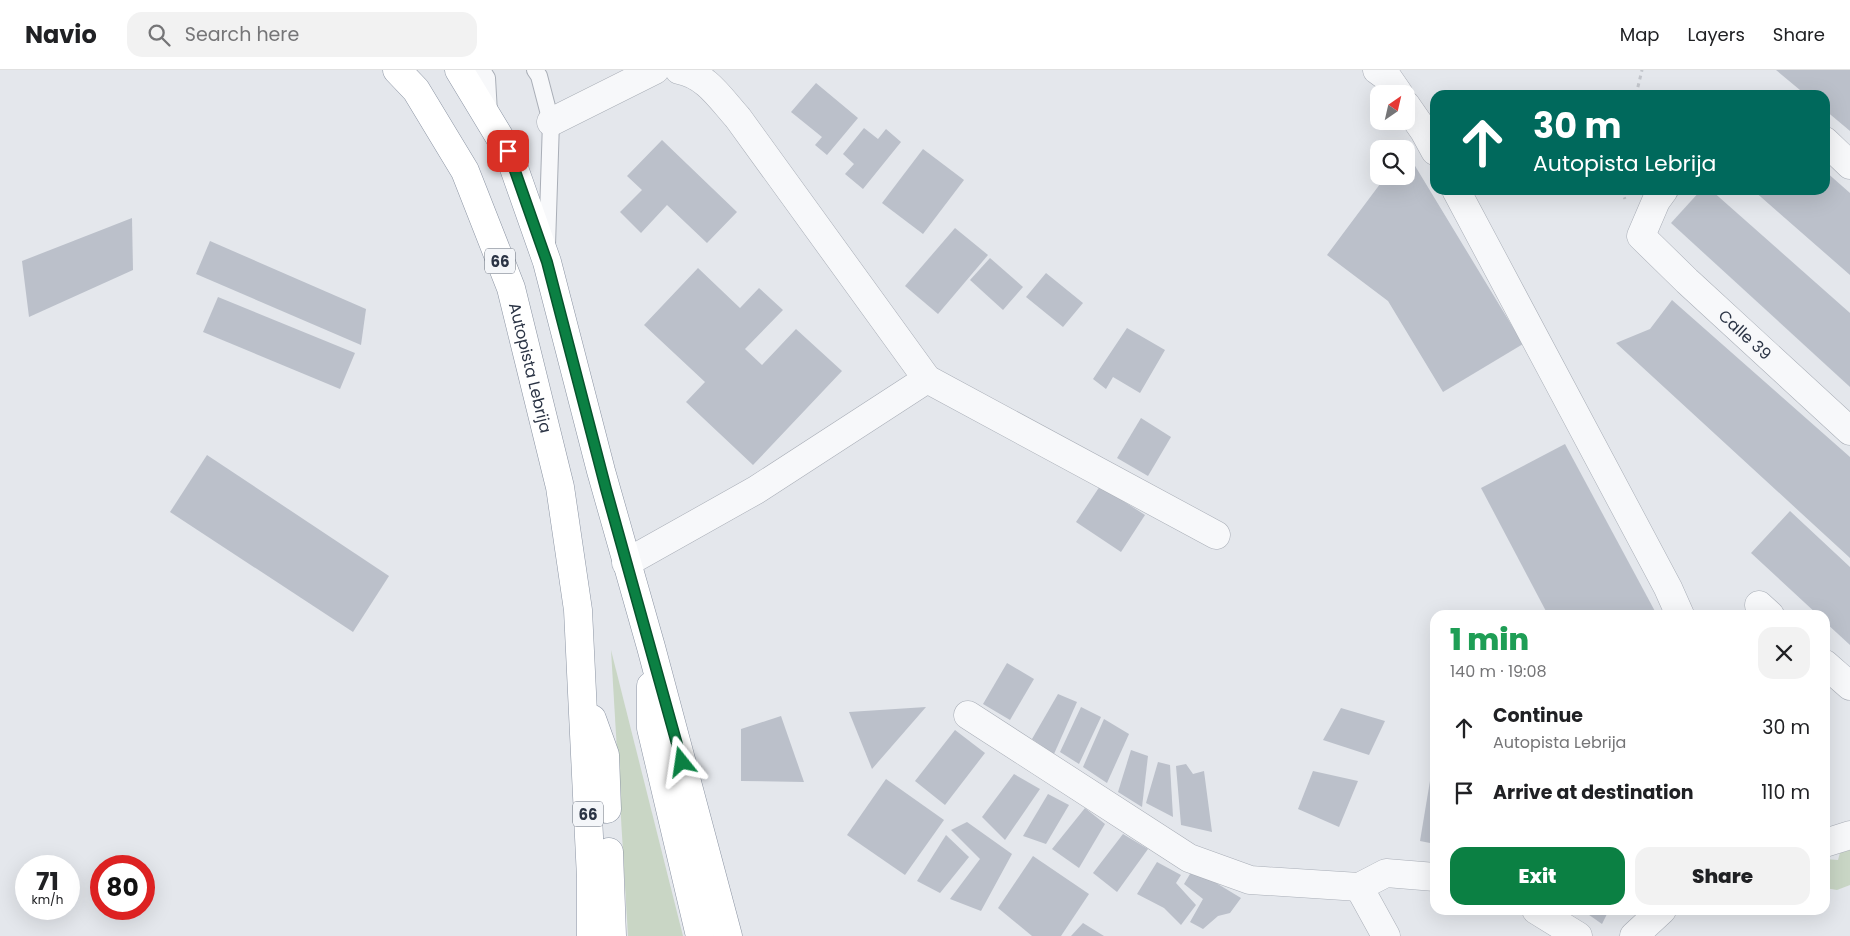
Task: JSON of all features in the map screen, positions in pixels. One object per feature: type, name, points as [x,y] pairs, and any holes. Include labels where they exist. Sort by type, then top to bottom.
[{"type":"highway","name":"Autopista Lebrija","points":[[397,70],[416,90],[465,172],[510,288],[560,487],[578,610],[582,692]]},
{"type":"highway","points":[[459,70],[508,151],[547,262],[626,563],[651,647],[728,936]]},
{"type":"highway","points":[[651,647],[651,728],[700,936]]},
{"type":"highway","name":"66","points":[[582,692],[591,878],[591,936]]},
{"type":"highway","points":[[582,692],[604,755],[612,936]]},
{"type":"street","points":[[551,122],[656,70]]},
{"type":"street","points":[[679,70],[693,73],[705,81],[738,118],[927,379],[1216,535]]},
{"type":"street","points":[[1377,70],[1388,78],[1393,85]]},
{"type":"street","points":[[1415,118],[1430,142]]},
{"type":"street","points":[[1830,146],[1850,165]]},
{"type":"street","points":[[1459,195],[1668,588],[1678,610]]},
{"type":"street","name":"Calle 39","points":[[1660,195],[1656,201],[1642,236],[1687,281],[1850,431]]},
{"type":"street","points":[[626,563],[756,490],[927,379]]},
{"type":"street","points":[[1830,668],[1850,686]]},
{"type":"street","points":[[968,715],[1189,858],[1250,880],[1359,887],[1386,873],[1430,877]]},
{"type":"street","points":[[1830,841],[1850,835]]},
{"type":"street","points":[[1359,887],[1386,936]]},
{"type":"street","points":[[1544,915],[1578,936]]},
{"type":"street","points":[[1634,936],[1657,915]]},
{"type":"lane","points":[[482,70],[487,78],[489,120]]},
{"type":"lane","points":[[535,70],[539,76],[551,122],[547,262]]},
{"type":"path","points":[[1637,90],[1642,70]]},
{"type":"green space","points":[[611,650],[683,936],[628,936]]},
{"type":"green space","points":[[1850,842],[1850,885],[1837,890],[1830,889],[1830,859],[1838,860],[1842,846]]},
{"type":"building","points":[[1776,70],[1850,70],[1850,131],[1830,114],[1830,90],[1800,90]]},
{"type":"building","points":[[816,83],[858,118],[827,155],[815,145],[822,137],[791,112]]},
{"type":"building","points":[[864,128],[878,139],[886,129],[901,142],[863,189],[845,174],[854,164],[843,154]]},
{"type":"building","points":[[662,140],[737,212],[707,243],[667,205],[641,233],[620,212],[642,190],[627,176]]},
{"type":"building","points":[[923,149],[964,180],[923,234],[882,203]]},
{"type":"building","points":[[1415,166],[1430,191],[1430,195],[1433,195],[1523,344],[1443,392],[1388,301],[1327,255],[1379,185],[1415,185]]},
{"type":"building","points":[[1830,175],[1850,193],[1850,275],[1759,195],[1830,195]]},
{"type":"building","points":[[1696,195],[1717,195],[1850,313],[1850,387],[1671,223]]},
{"type":"building","points":[[132,218],[133,270],[29,317],[22,261]]},
{"type":"building","points":[[955,228],[988,255],[938,314],[905,286]]},
{"type":"building","points":[[210,241],[366,309],[361,345],[196,274]]},
{"type":"building","points":[[990,258],[1023,287],[1003,310],[970,280]]},
{"type":"building","points":[[698,268],[740,308],[759,288],[783,310],[745,349],[762,365],[796,329],[842,371],[753,465],[686,402],[705,382],[644,325]]},
{"type":"building","points":[[1046,273],[1083,303],[1063,327],[1026,297]]},
{"type":"building","points":[[218,297],[355,353],[340,389],[203,332]]},
{"type":"building","points":[[1672,300],[1850,457],[1850,558],[1616,343],[1650,329]]},
{"type":"building","points":[[1127,328],[1165,350],[1140,393],[1113,377],[1106,389],[1093,379]]},
{"type":"building","points":[[1141,418],[1171,437],[1148,476],[1117,458]]},
{"type":"building","points":[[1565,444],[1654,610],[1545,610],[1481,488]]},
{"type":"building","points":[[207,455],[389,576],[353,632],[170,512]]},
{"type":"building","points":[[1100,486],[1145,515],[1121,552],[1076,522]]},
{"type":"building","points":[[1790,511],[1850,567],[1850,645],[1830,627],[1830,610],[1813,610],[1751,553]]},
{"type":"building","points":[[1007,663],[1034,679],[1010,720],[983,704]]},
{"type":"building","points":[[1058,694],[1077,702],[1054,754],[1032,739]]},
{"type":"building","points":[[926,707],[872,769],[849,712]]},
{"type":"building","points":[[1081,707],[1101,717],[1079,764],[1060,752]]},
{"type":"building","points":[[1341,708],[1385,721],[1369,755],[1323,740]]},
{"type":"building","points":[[781,716],[804,782],[741,781],[741,729]]},
{"type":"building","points":[[1104,719],[1129,734],[1107,783],[1083,767]]},
{"type":"building","points":[[955,730],[985,753],[945,805],[915,781]]},
{"type":"building","points":[[1131,750],[1148,756],[1142,807],[1118,792]]},
{"type":"building","points":[[1158,762],[1170,765],[1173,817],[1146,803]]},
{"type":"building","points":[[1186,764],[1193,774],[1204,771],[1212,832],[1181,825],[1176,766]]},
{"type":"building","points":[[1313,771],[1358,781],[1339,827],[1298,809]]},
{"type":"building","points":[[1014,774],[1040,789],[1005,840],[982,817]]},
{"type":"building","points":[[886,779],[944,820],[905,875],[847,835]]},
{"type":"building","points":[[1430,781],[1430,843],[1420,841]]},
{"type":"building","points":[[1048,794],[1069,805],[1046,844],[1023,836]]},
{"type":"building","points":[[1085,808],[1105,824],[1079,868],[1052,849]]},
{"type":"building","points":[[967,822],[1012,854],[981,911],[950,899],[980,859],[951,830]]},
{"type":"building","points":[[1123,834],[1148,849],[1117,892],[1093,873]]},
{"type":"building","points":[[946,835],[969,857],[940,893],[917,881]]},
{"type":"building","points":[[1033,856],[1089,894],[1061,936],[1032,936],[998,908]]},
{"type":"building","points":[[1157,862],[1181,875],[1176,883],[1196,905],[1181,925],[1164,908],[1137,894]]},
{"type":"building","points":[[1193,869],[1241,898],[1230,913],[1218,916],[1203,929],[1190,922],[1203,899],[1184,884]]},
{"type":"building","points":[[1589,915],[1606,915],[1602,924]]},
{"type":"building","points":[[1083,923],[1104,936],[1071,936]]},
{"type":"route","points":[[508,151],[547,262],[606,489],[682,762]]}]
